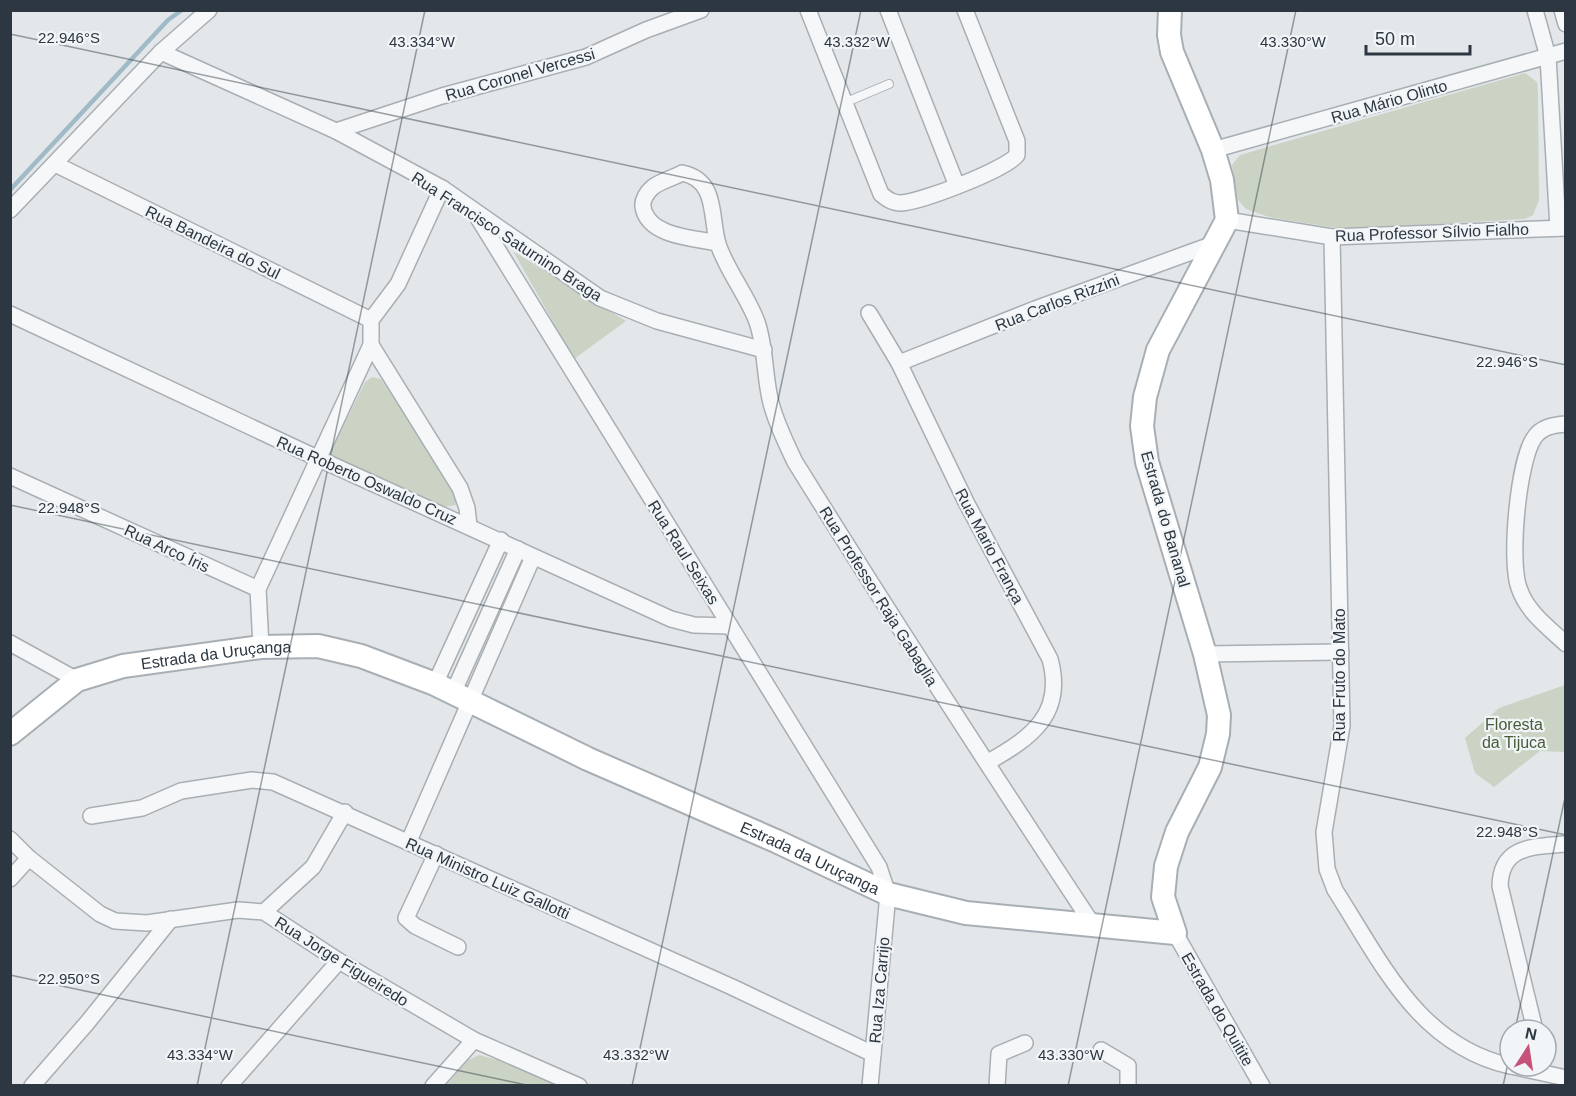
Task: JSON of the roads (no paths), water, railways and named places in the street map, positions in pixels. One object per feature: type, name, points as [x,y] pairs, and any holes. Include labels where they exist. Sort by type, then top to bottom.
[{"type":"street","points":[[10,210],[161,52],[209,10]]},
{"type":"street","name":"Rua Coronel Vercessi","points":[[336,131],[442,96],[586,57],[646,30],[701,10]]},
{"type":"street","points":[[808,10],[880,194],[889,201],[901,203],[957,186],[1004,166],[1017,155],[1018,148],[965,10]]},
{"type":"street","points":[[888,10],[957,186]]},
{"type":"street","points":[[1170,10],[1169,35],[1172,52],[1213,150],[1222,180],[1227,220]]},
{"type":"street","points":[[1535,10],[1548,57],[1562,228]]},
{"type":"street","points":[[1562,10],[1566,24]]},
{"type":"street","name":"Rua Mário Olinto","points":[[1213,150],[1566,51]]},
{"type":"street","name":"Rua Francisco Saturnino Braga","points":[[161,52],[336,131],[442,188],[600,298],[626,311],[764,350]]},
{"type":"street","name":"Rua Bandeira do Sul","points":[[55,164],[371,320]]},
{"type":"street","name":"Rua Professor Raja Gabaglia","points":[[718,243],[677,234],[654,225],[644,209],[643,201],[647,193],[682,173],[700,180],[706,187],[715,217],[718,243],[756,321],[764,350],[770,402],[795,462],[932,681],[988,762],[1093,925]]},
{"type":"street","points":[[261,647],[258,589],[370,345],[371,320],[398,284],[442,188]]},
{"type":"street","name":"Rua Raul Seixas","points":[[476,213],[879,867],[888,894]]},
{"type":"street","name":"Rua Professor Sílvio Fialho","points":[[1227,220],[1332,237],[1562,228]]},
{"type":"street","name":"Estrada do Bananal","points":[[1175,933],[1163,897],[1166,866],[1177,832],[1210,767],[1218,734],[1219,715],[1205,654],[1148,462],[1142,426],[1145,397],[1158,350],[1227,220]]},
{"type":"street","name":"Rua Fruto do Mato","points":[[1332,237],[1333,375],[1342,726],[1324,832],[1327,869],[1335,890],[1411,1005],[1426,1021],[1461,1048],[1485,1060],[1498,1063]]},
{"type":"street","name":"Rua Carlos Rizzini","points":[[899,363],[1035,309],[1216,243]]},
{"type":"street","name":"Rua Mario França","points":[[870,313],[899,363],[966,502],[1050,659],[1056,678],[1051,702],[1035,733],[988,762]]},
{"type":"street","name":"Rua Roberto Oswaldo Cruz","points":[[10,314],[317,458],[671,619],[694,625],[730,626]]},
{"type":"street","points":[[370,345],[460,488],[467,508],[469,526]]},
{"type":"street","points":[[1566,424],[1544,428],[1534,437],[1526,453],[1514,556],[1518,585],[1524,600],[1539,620],[1566,644]]},
{"type":"street","name":"Rua Arco Íris","points":[[10,476],[258,589]]},
{"type":"street","points":[[409,841],[452,692],[501,540]]},
{"type":"street","points":[[452,692],[518,549]]},
{"type":"street","points":[[452,692],[533,557]]},
{"type":"street","points":[[10,643],[77,680]]},
{"type":"street","name":"Estrada da Uruçanga","points":[[10,734],[77,680],[123,666],[261,647],[318,646],[340,650],[452,692],[588,759],[776,840],[888,894],[966,913],[1175,933]]},
{"type":"street","points":[[1205,654],[1341,652]]},
{"type":"street","name":"Rua Ministro Luiz Gallotti","points":[[90,816],[142,808],[181,791],[252,780],[273,782],[290,787],[873,1054]]},
{"type":"street","points":[[264,912],[313,867],[345,812]]},
{"type":"street","name":"Rua Jorge Figueiredo","points":[[10,839],[29,858],[100,914],[115,921],[136,924],[238,910],[264,912],[339,961],[474,1040],[579,1086]]},
{"type":"street","points":[[1532,1018],[1500,886],[1500,870],[1509,858],[1525,848],[1566,844]]},
{"type":"street","points":[[436,854],[406,918],[415,926],[458,947]]},
{"type":"street","points":[[10,879],[29,858]]},
{"type":"street","name":"Rua Iza Carrijo","points":[[870,1086],[888,894]]},
{"type":"street","points":[[32,1086],[171,919]]},
{"type":"street","points":[[136,924],[142,940],[143,953]]},
{"type":"street","name":"Estrada do Quitite","points":[[1175,933],[1262,1086]]},
{"type":"street","points":[[230,1086],[339,961]]},
{"type":"street","points":[[433,1086],[474,1040]]},
{"type":"street","points":[[997,1086],[999,1054],[1025,1043]]},
{"type":"street","points":[[1101,1050],[1128,1066],[1128,1086]]},
{"type":"lane","points":[[844,103],[889,84]]},
{"type":"waterway","points":[[10,190],[168,20],[182,10]]},
{"type":"park label","name":"Floresta da Tijuca","points":[[1514,733]]}]
